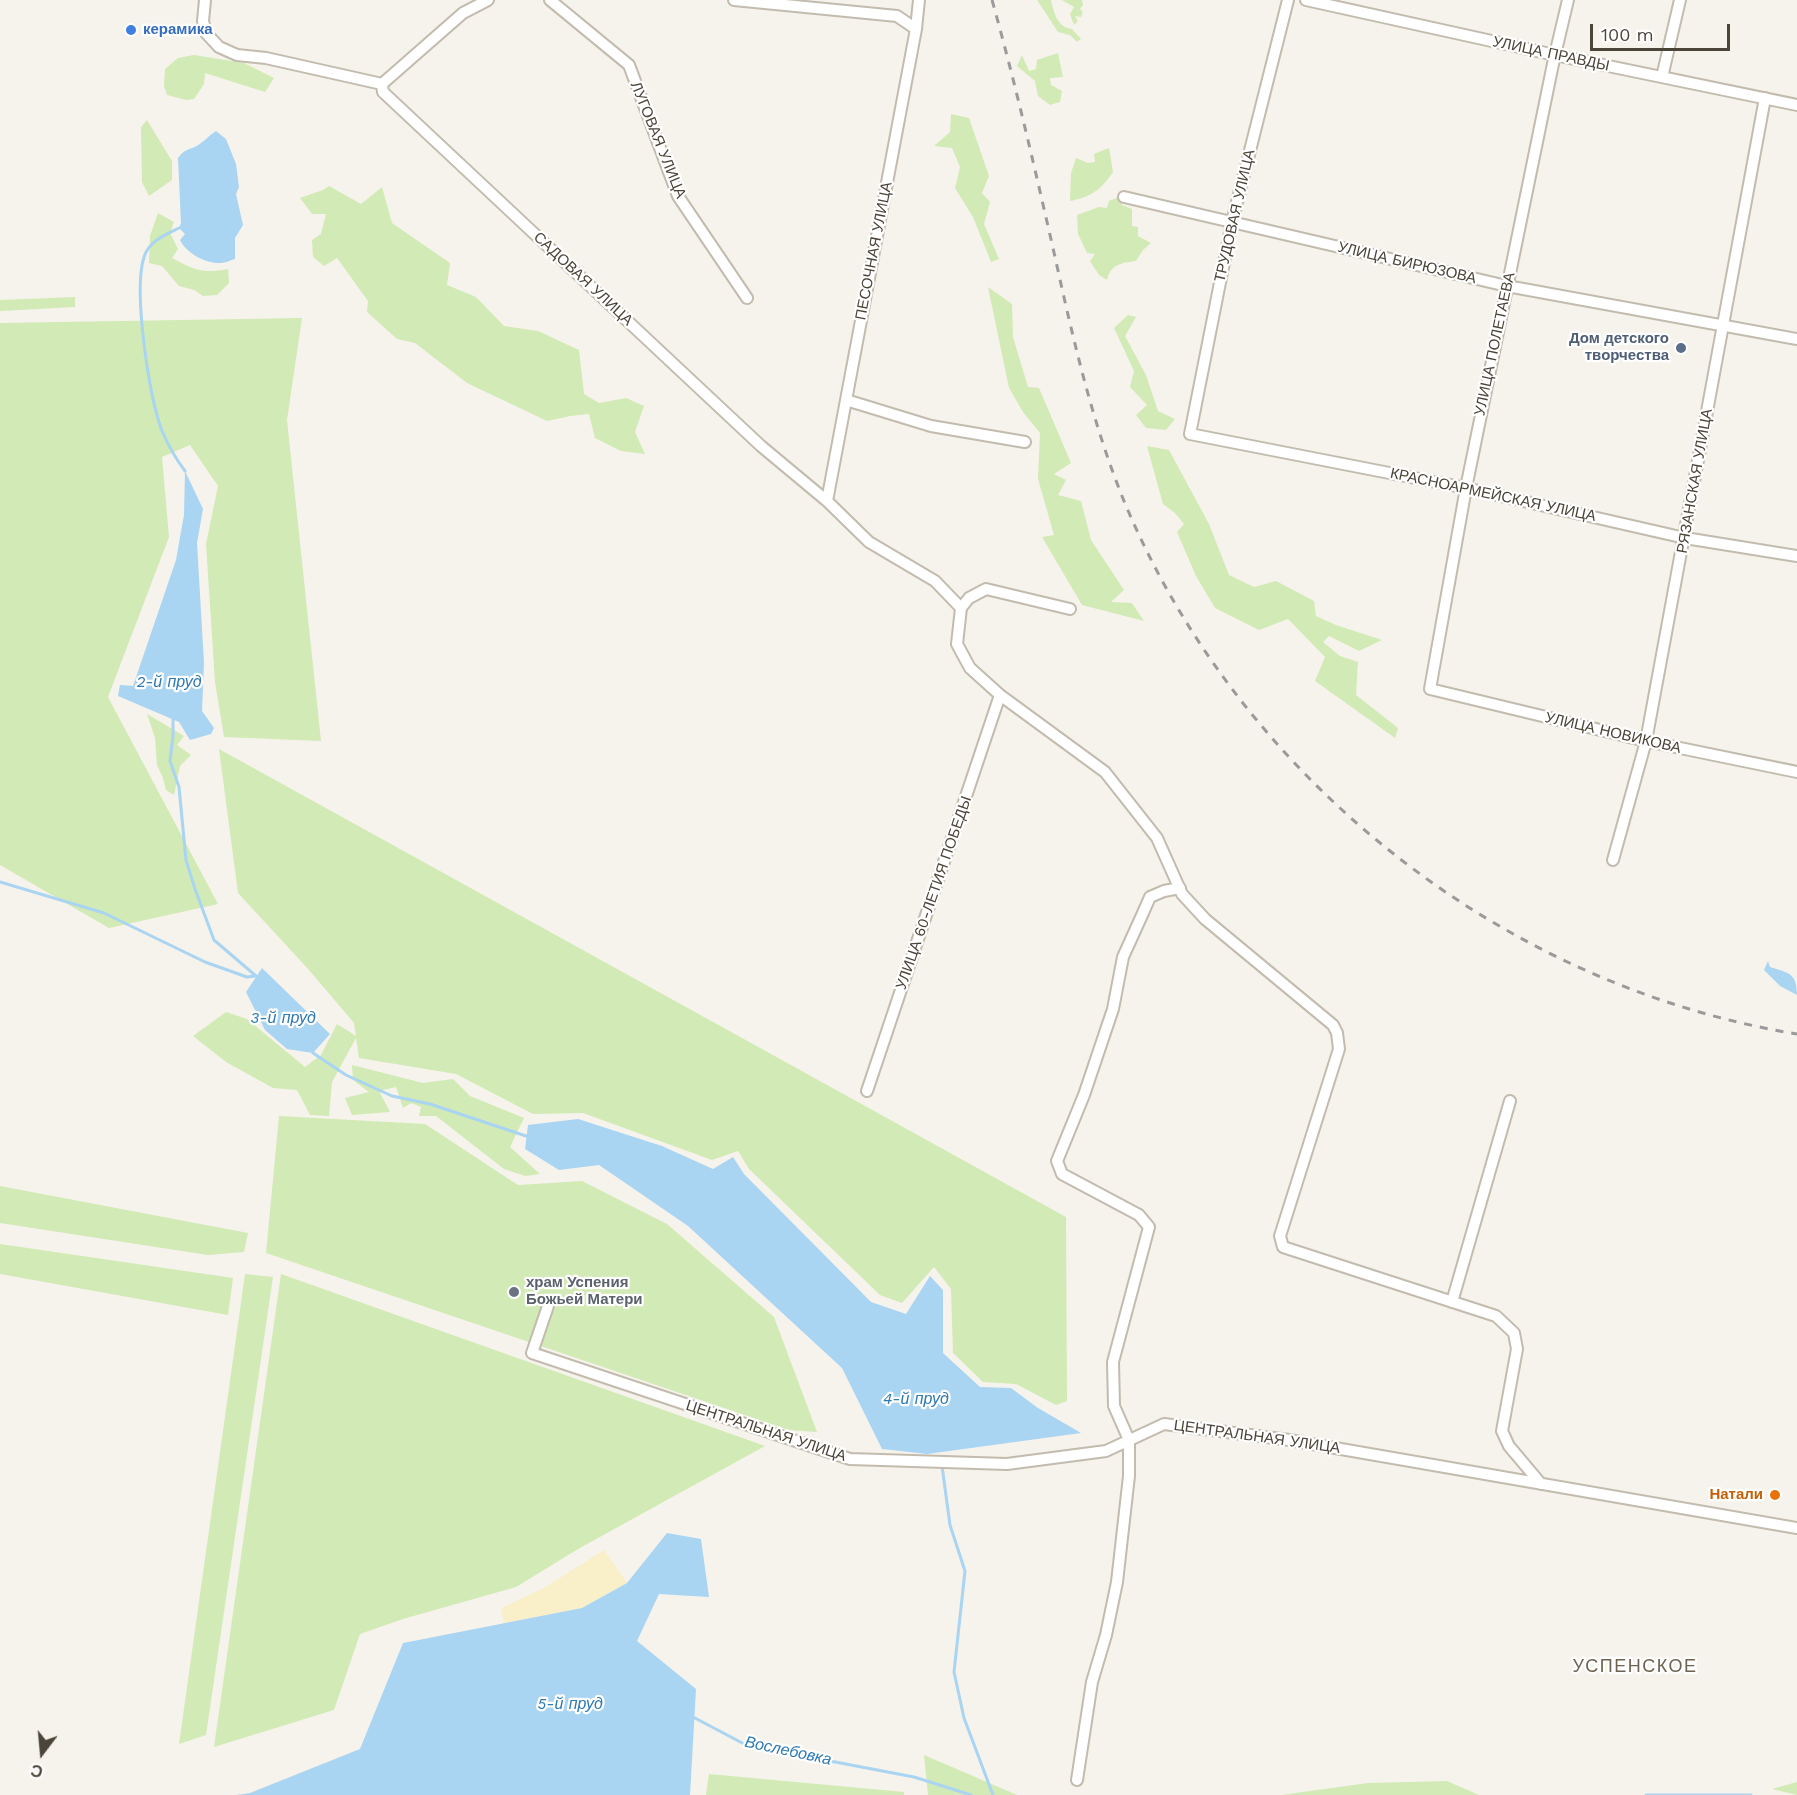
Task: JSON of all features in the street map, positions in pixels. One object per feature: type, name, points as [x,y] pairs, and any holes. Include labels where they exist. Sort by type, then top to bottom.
[{"type":"street","points":[[205,0],[203,21],[206,33],[219,47],[237,55],[266,58],[382,84],[473,4],[488,0]]},
{"type":"street","name":"ЛУГОВАЯ УЛИЦА","points":[[550,0],[629,65],[678,196],[747,298]]},
{"type":"street","points":[[734,0],[897,16],[916,29]]},
{"type":"street","name":"ПЕСОЧНАЯ УЛИЦА","points":[[827,501],[916,29],[919,0]]},
{"type":"street","name":"ТРУДОВАЯ УЛИЦА","points":[[1190,434],[1232,222],[1288,0]]},
{"type":"street","name":"УЛИЦА ПРАВДЫ","points":[[1306,0],[1797,105]]},
{"type":"street","name":"УЛИЦА ПОЛЕТАЕВА","points":[[1430,689],[1466,488],[1568,0]]},
{"type":"street","points":[[1662,77],[1680,0]]},
{"type":"street","name":"САДОВАЯ УЛИЦА","points":[[382,84],[383,92],[761,446],[827,501],[869,542],[935,581],[961,608]]},
{"type":"street","name":"РЯЗАНСКАЯ УЛИЦА","points":[[1613,860],[1646,741],[1765,98]]},
{"type":"street","name":"УЛИЦА БИРЮЗОВА","points":[[1124,197],[1507,286],[1797,339]]},
{"type":"street","points":[[846,400],[932,426],[1025,442]]},
{"type":"street","name":"КРАСНОАРМЕЙСКАЯ УЛИЦА","points":[[1190,434],[1466,488],[1684,538],[1797,556]]},
{"type":"street","points":[[1070,609],[986,589],[969,598],[961,608],[957,644],[970,668],[1000,695],[1105,772],[1157,838],[1182,894],[1205,919],[1332,1025],[1337,1034],[1339,1049],[1280,1236],[1283,1247],[1496,1316],[1514,1333],[1517,1349],[1502,1431],[1509,1446],[1541,1484]]},
{"type":"street","name":"УЛИЦА НОВИКОВА","points":[[1430,689],[1646,741],[1797,772]]},
{"type":"street","name":"УЛИЦА 60-ЛЕТИЯ ПОБЕДЫ","points":[[867,1091],[1000,695]]},
{"type":"street","points":[[1077,1780],[1092,1682],[1106,1635],[1117,1582],[1129,1476],[1129,1440],[1114,1406],[1113,1362],[1149,1227],[1139,1215],[1062,1174],[1057,1161],[1084,1095],[1113,1009],[1123,957],[1150,897],[1180,888]]},
{"type":"street","points":[[1452,1302],[1510,1101]]},
{"type":"street","name":"ЦЕНТРАЛЬНАЯ УЛИЦА","points":[[548,1306],[532,1353],[850,1459],[1007,1464],[1106,1451],[1164,1424],[1289,1440],[1797,1528]]},
{"type":"green space","points":[[1037,0],[1051,0],[1060,22],[1072,29],[1081,39],[1077,42],[1070,35],[1058,32]]},
{"type":"green space","points":[[1062,0],[1082,0],[1083,5],[1080,9],[1083,12],[1081,17],[1075,16],[1078,21],[1074,25],[1070,14],[1074,7]]},
{"type":"green space","points":[[1058,53],[1063,77],[1050,78],[1051,85],[1062,91],[1060,102],[1050,105],[1038,96],[1035,81],[1017,66],[1022,55],[1029,71],[1036,69],[1037,60]]},
{"type":"green space","points":[[194,55],[244,63],[274,78],[265,92],[205,73],[204,84],[194,99],[186,100],[167,95],[164,86],[165,69],[178,58]]},
{"type":"green space","points":[[951,114],[969,118],[989,176],[982,193],[990,202],[984,224],[999,259],[991,262],[973,217],[955,188],[960,167],[952,148],[934,146],[950,132]]},
{"type":"green space","points":[[147,120],[172,161],[172,180],[149,196],[142,182],[141,127]]},
{"type":"green space","points":[[1109,148],[1113,172],[1109,178],[1095,192],[1070,201],[1071,173],[1076,158],[1088,163],[1095,162],[1094,154]]},
{"type":"green space","points":[[329,186],[361,204],[382,187],[392,223],[450,263],[447,285],[476,297],[504,326],[538,331],[579,350],[584,394],[599,403],[626,398],[644,406],[635,432],[645,454],[621,451],[595,438],[589,414],[547,421],[467,383],[415,343],[397,339],[367,312],[368,301],[337,258],[324,266],[313,257],[312,240],[321,234],[326,214],[312,214],[300,198]]},
{"type":"green space","points":[[1119,197],[1122,205],[1132,209],[1132,226],[1138,227],[1138,236],[1151,243],[1136,261],[1114,267],[1107,280],[1099,275],[1090,261],[1095,254],[1087,253],[1078,234],[1077,215],[1099,207],[1107,208],[1109,201]]},
{"type":"green space","points":[[158,213],[174,222],[170,233],[178,249],[172,258],[199,270],[228,269],[229,283],[217,295],[203,296],[194,290],[179,286],[162,266],[149,263],[150,236]]},
{"type":"green space","points":[[988,287],[1012,304],[1013,337],[1028,387],[1039,388],[1071,463],[1054,474],[1066,480],[1058,495],[1081,501],[1091,540],[1124,590],[1111,602],[1132,603],[1144,621],[1082,605],[1042,537],[1054,535],[1038,479],[1040,433],[1023,412],[1009,388]]},
{"type":"green space","points":[[75,297],[75,307],[0,311],[0,300]]},
{"type":"green space","points":[[1128,315],[1136,317],[1125,336],[1146,375],[1158,411],[1175,419],[1166,430],[1146,428],[1136,415],[1147,405],[1130,387],[1134,371],[1114,328]]},
{"type":"green space","points":[[302,318],[287,420],[321,741],[224,737],[215,682],[206,544],[218,486],[190,445],[162,457],[169,537],[108,697],[218,904],[109,928],[0,865],[0,323]]},
{"type":"green space","points":[[1147,446],[1169,450],[1209,524],[1229,575],[1254,587],[1276,581],[1314,601],[1316,616],[1382,640],[1359,651],[1329,636],[1323,642],[1340,656],[1358,662],[1356,695],[1398,728],[1395,738],[1315,681],[1325,657],[1288,619],[1259,630],[1215,608],[1196,576],[1177,532],[1184,524],[1163,504]]},
{"type":"green space","points":[[147,714],[184,736],[177,745],[191,755],[180,766],[174,795],[166,790],[157,765],[155,738]]},
{"type":"green space","points":[[219,749],[1066,1217],[1067,1401],[1056,1405],[1016,1384],[983,1382],[953,1353],[951,1289],[934,1267],[902,1303],[880,1295],[749,1169],[738,1151],[712,1160],[583,1113],[533,1114],[456,1074],[359,1058],[356,1038],[332,1082],[329,1116],[310,1115],[297,1090],[273,1088],[226,1062],[193,1036],[226,1012],[247,1019],[305,1067],[321,1055],[337,1024],[356,1036],[354,1023],[238,893]]},
{"type":"green space","points":[[352,1065],[423,1083],[453,1079],[470,1096],[524,1118],[510,1147],[540,1174],[525,1176],[504,1169],[436,1116],[419,1116],[421,1107],[411,1103],[403,1108],[396,1087],[379,1091],[390,1112],[352,1115],[345,1098],[369,1092],[353,1080]]},
{"type":"green space","points":[[279,1116],[425,1124],[518,1185],[582,1181],[667,1224],[774,1317],[817,1432],[789,1430],[266,1253]]},
{"type":"green space","points":[[0,1186],[248,1233],[244,1252],[208,1255],[0,1223]]},
{"type":"green space","points":[[0,1244],[233,1278],[228,1315],[0,1274]]},
{"type":"green space","points":[[245,1274],[273,1277],[206,1735],[179,1744]]},
{"type":"green space","points":[[281,1274],[765,1446],[578,1549],[516,1587],[403,1619],[360,1634],[334,1710],[214,1747]]},
{"type":"green space","points":[[924,1755],[1017,1795],[928,1795]]},
{"type":"green space","points":[[709,1774],[904,1792],[904,1795],[706,1795]]},
{"type":"green space","points":[[1447,1781],[1479,1795],[1281,1795],[1368,1783]]},
{"type":"green space","points":[[1797,1782],[1797,1795],[1772,1789]]},
{"type":"sand","points":[[604,1550],[627,1583],[582,1608],[504,1623],[501,1608],[544,1588]]},
{"type":"water","points":[[216,131],[226,139],[236,164],[239,187],[236,194],[243,225],[235,238],[235,259],[221,263],[203,260],[187,249],[180,240],[185,234],[179,228],[181,223],[178,158]]},
{"type":"water","name":"2-й пруд","points":[[185,471],[203,509],[197,543],[204,663],[202,711],[214,728],[211,734],[190,740],[179,722],[118,696],[120,685],[133,686],[176,560],[184,515]]},
{"type":"water","points":[[1768,961],[1770,967],[1791,975],[1797,988],[1797,995],[1780,986],[1764,970]]},
{"type":"water","name":"3-й пруд","points":[[262,968],[330,1034],[313,1053],[287,1049],[265,1030],[246,992]]},
{"type":"water","name":"4-й пруд","points":[[578,1119],[662,1146],[713,1169],[733,1157],[744,1174],[871,1302],[906,1314],[930,1276],[943,1290],[943,1353],[980,1387],[1011,1388],[1038,1408],[1081,1433],[927,1454],[882,1449],[842,1368],[688,1226],[599,1165],[559,1170],[525,1149],[528,1125]]},
{"type":"water","name":"5-й пруд","points":[[667,1533],[701,1539],[709,1597],[659,1594],[637,1641],[696,1689],[690,1795],[236,1795],[250,1793],[360,1749],[403,1643],[582,1608],[627,1583]]},
{"type":"waterway","points":[[179,228],[158,239],[146,251],[141,273],[140,294],[144,344],[157,415],[162,431],[185,471]]},
{"type":"waterway","points":[[173,719],[170,761],[179,787],[186,860],[195,889],[214,940],[256,976]]},
{"type":"waterway","points":[[0,882],[104,913],[205,962],[247,977],[256,976]]},
{"type":"waterway","points":[[313,1053],[346,1075],[392,1096],[430,1104],[526,1136]]},
{"type":"waterway","points":[[942,1466],[950,1525],[965,1571],[954,1672],[964,1718],[993,1795]]},
{"type":"waterway","name":"Вослебовка","points":[[693,1717],[746,1745],[914,1777],[971,1795]]},
{"type":"waterway","name":"Вослебовка","points":[[1646,1795],[1751,1795]]},
{"type":"railway","points":[[992,0],[1009,62],[1083,376],[1112,470],[1124,501],[1174,601],[1236,694],[1310,779],[1393,853],[1485,917],[1584,969],[1688,1009],[1797,1034]]},
{"type":"place","name":"керамика","points":[[131,30]]},
{"type":"place","name":"Дом детского творчества","points":[[1681,348]]},
{"type":"place","name":"храм Успения Божьей Матери","points":[[514,1292]]},
{"type":"place","name":"Натали","points":[[1775,1495]]},
{"type":"district","name":"УСПЕНСКОЕ","points":[[1635,1667]]}]
